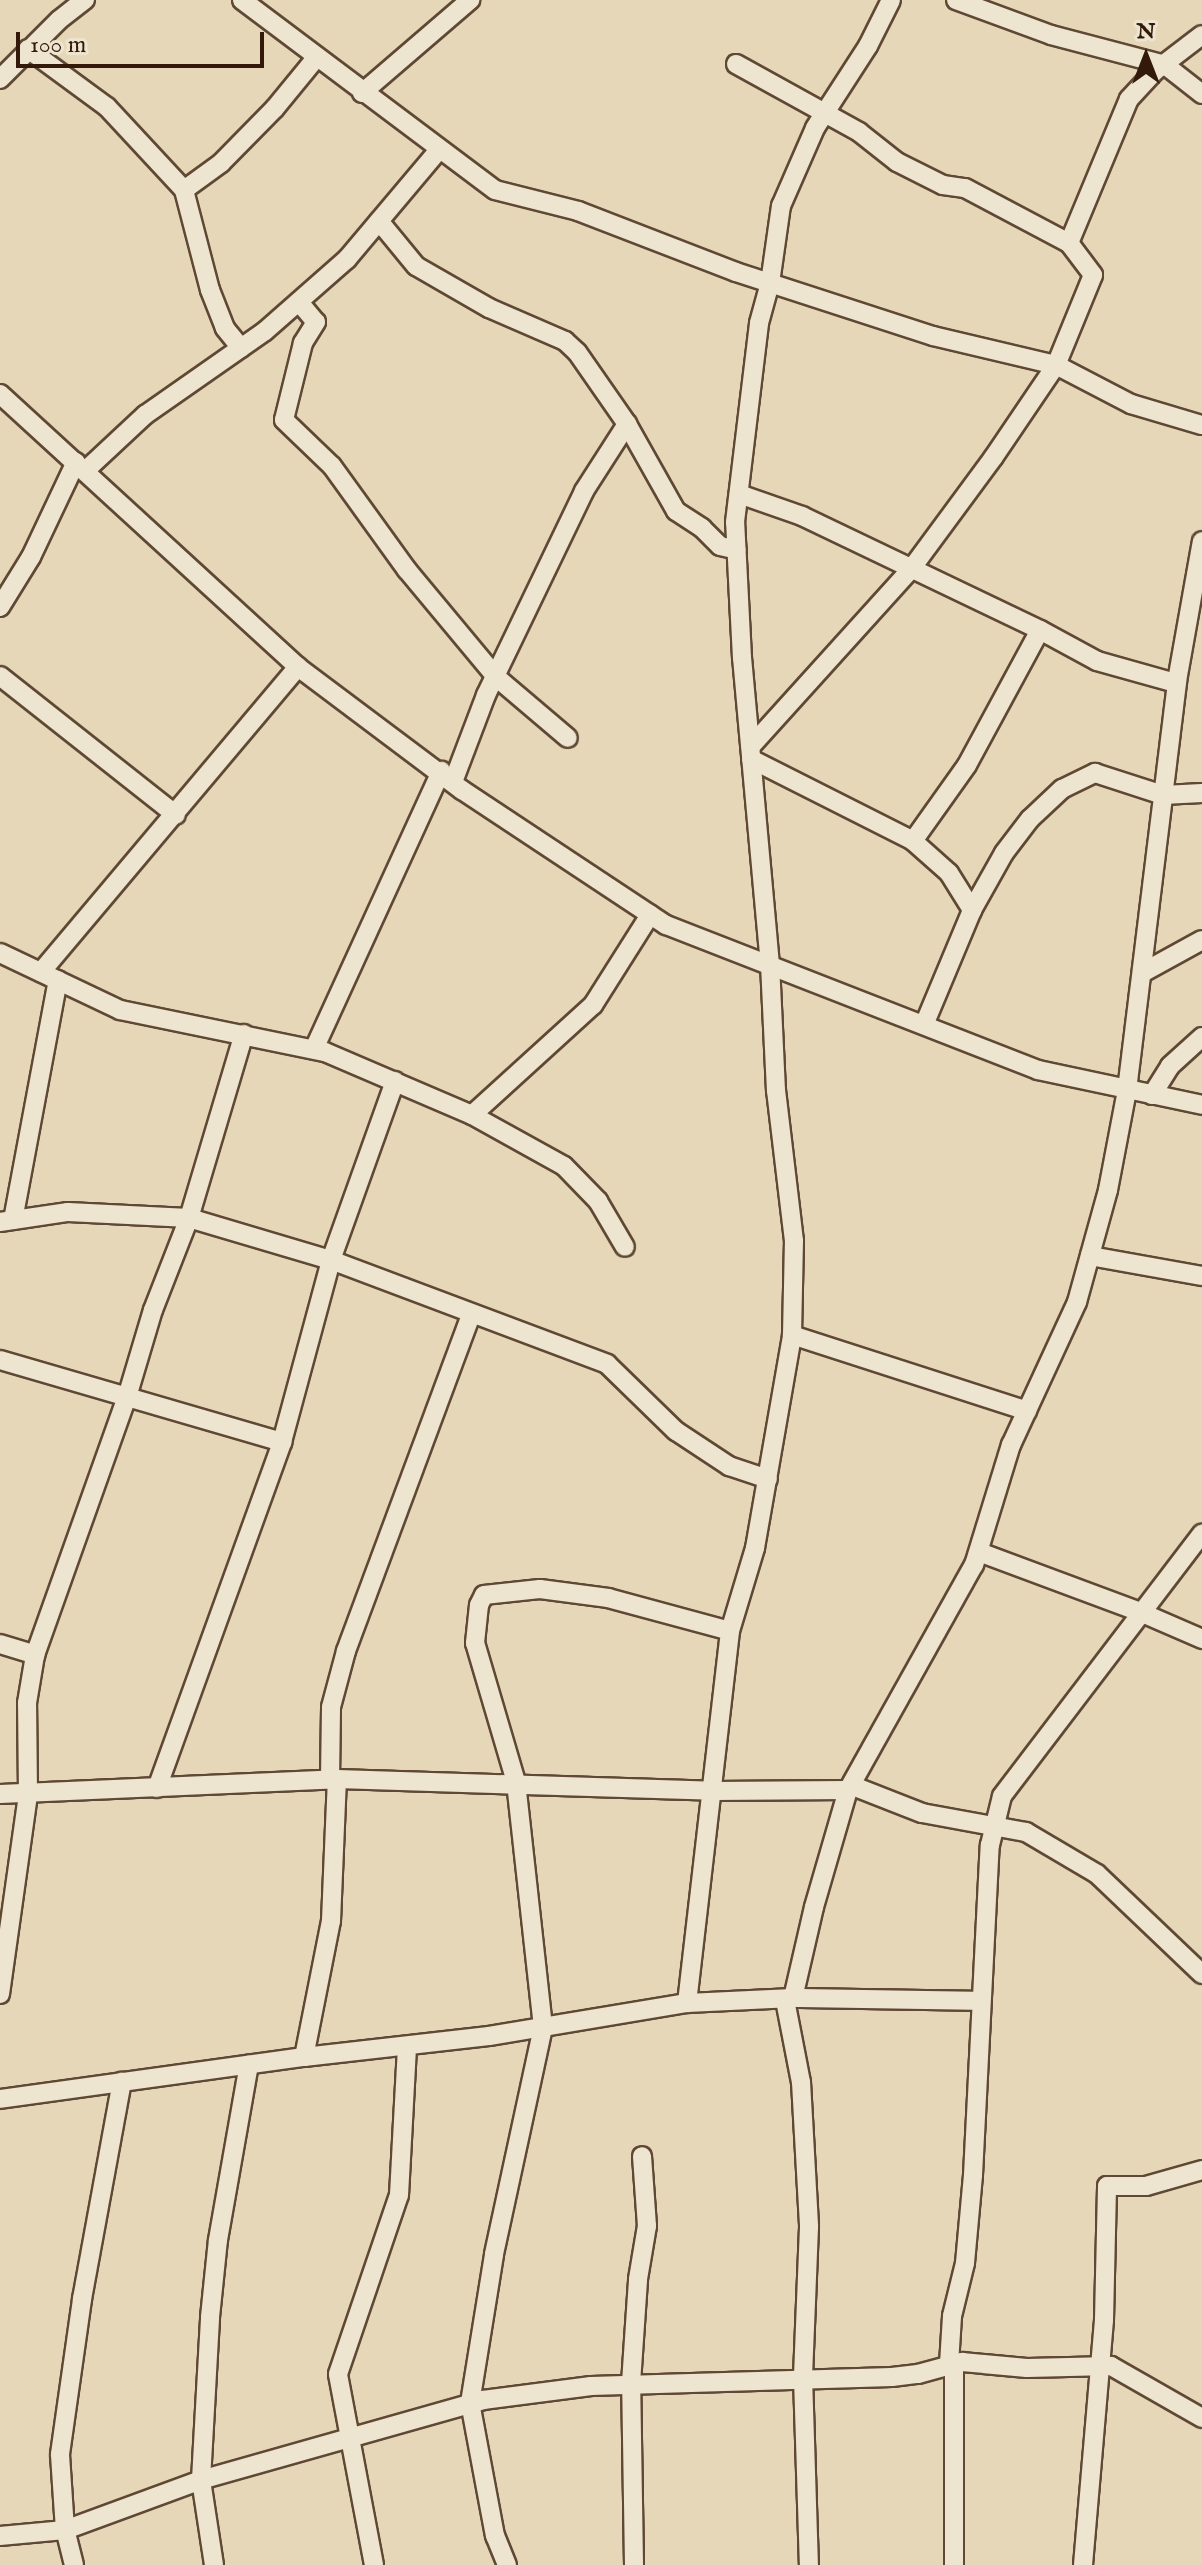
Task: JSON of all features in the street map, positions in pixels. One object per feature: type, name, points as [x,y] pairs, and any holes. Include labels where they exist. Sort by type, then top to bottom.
[{"type":"street","points":[[0,79],[28,49],[85,0]]},
{"type":"street","points":[[242,0],[438,151],[495,190],[578,211],[770,283],[933,336],[1056,365],[1131,404],[1202,425]]},
{"type":"street","points":[[362,93],[470,0]]},
{"type":"street","points":[[687,2003],[730,1631],[755,1548],[792,1335],[794,1241],[776,1091],[770,965],[750,753],[737,550],[739,494],[759,323],[770,283],[781,206],[815,128],[868,46],[891,0]]},
{"type":"street","points":[[956,0],[1051,35],[1165,65],[1202,94]]},
{"type":"street","points":[[1069,243],[1129,99],[1202,35]]},
{"type":"street","points":[[28,49],[107,107],[184,190],[210,290],[225,328],[241,348]]},
{"type":"street","points":[[184,190],[221,163],[275,108],[316,58]]},
{"type":"street","points":[[736,64],[859,132],[897,162],[943,185],[965,188],[1069,243],[1093,275],[1056,365],[912,568],[750,753]]},
{"type":"street","points":[[0,607],[81,466],[299,302],[347,259],[438,151]]},
{"type":"street","points":[[379,221],[416,266],[489,308],[565,341],[600,382],[676,511],[702,528],[720,546],[737,550]]},
{"type":"street","points":[[299,302],[316,322],[303,343],[284,420],[332,466],[407,570],[496,677],[568,738]]},
{"type":"street","points":[[0,394],[298,667],[447,777],[666,925],[1038,1070],[1202,1105]]},
{"type":"street","points":[[314,1049],[584,491],[627,424]]},
{"type":"street","points":[[739,494],[802,516],[1040,630],[1097,661],[1176,683]]},
{"type":"street","points":[[809,2565],[803,2377],[809,2227],[801,2082],[789,1999],[851,1788],[942,1626],[979,1552],[1011,1445],[1077,1302],[1108,1190],[1127,1090],[1176,683],[1202,541]]},
{"type":"street","points":[[913,841],[967,765],[1040,630]]},
{"type":"street","points":[[41,972],[298,667]]},
{"type":"street","points":[[0,676],[176,815]]},
{"type":"street","points":[[750,753],[913,841],[949,873],[972,910]]},
{"type":"street","points":[[924,1025],[972,910],[1004,853],[1030,819],[1062,789],[1095,773],[1163,795],[1202,793]]},
{"type":"street","points":[[472,1115],[593,1005],[650,915]]},
{"type":"street","points":[[1142,973],[1202,940]]},
{"type":"street","points":[[0,953],[120,1010],[314,1049],[472,1115],[564,1166],[598,1201],[625,1247]]},
{"type":"street","points":[[58,980],[6,1221],[68,1212],[189,1218],[331,1260],[607,1364],[676,1431],[729,1466],[768,1479]]},
{"type":"street","points":[[0,1994],[28,1794],[27,1703],[35,1655],[127,1397],[153,1310],[189,1218],[244,1034]]},
{"type":"street","points":[[1152,1095],[1170,1066],[1202,1037]]},
{"type":"street","points":[[157,1788],[282,1442],[331,1260],[395,1081]]},
{"type":"street","points":[[1090,1256],[1202,1276]]},
{"type":"street","points":[[304,2057],[331,1921],[334,1780],[331,1707],[346,1651],[471,1314]]},
{"type":"street","points":[[792,1335],[1027,1411]]},
{"type":"street","points":[[0,1360],[282,1442]]},
{"type":"street","points":[[954,2565],[952,2316],[965,2263],[972,2190],[979,2001],[990,1845],[1002,1796],[1202,1533]]},
{"type":"street","points":[[979,1552],[1140,1612],[1202,1639]]},
{"type":"street","points":[[507,2565],[495,2536],[470,2403],[494,2254],[543,2027],[516,1782],[475,1643],[479,1605],[484,1595],[540,1589],[608,1598],[730,1631]]},
{"type":"street","points":[[0,1644],[35,1655]]},
{"type":"street","points":[[0,1794],[334,1780],[516,1782],[713,1791],[851,1788],[922,1813],[1026,1832],[1097,1874],[1202,1974]]},
{"type":"street","points":[[0,2099],[543,2027],[687,2003],[789,1999],[979,2001]]},
{"type":"street","points":[[374,2565],[338,2374],[399,2195],[407,2046]]},
{"type":"street","points":[[214,2565],[201,2480],[218,2240],[249,2065]]},
{"type":"street","points":[[74,2565],[65,2530],[60,2454],[82,2299],[122,2082]]},
{"type":"street","points":[[634,2565],[631,2383],[638,2279],[647,2226],[642,2156]]},
{"type":"street","points":[[1083,2565],[1099,2366],[1107,2186],[1146,2186],[1202,2170]]},
{"type":"street","points":[[0,2536],[65,2530],[201,2480],[470,2403],[631,2383],[892,2377],[918,2374],[952,2364],[1027,2368],[1111,2366],[1202,2418]]}]
